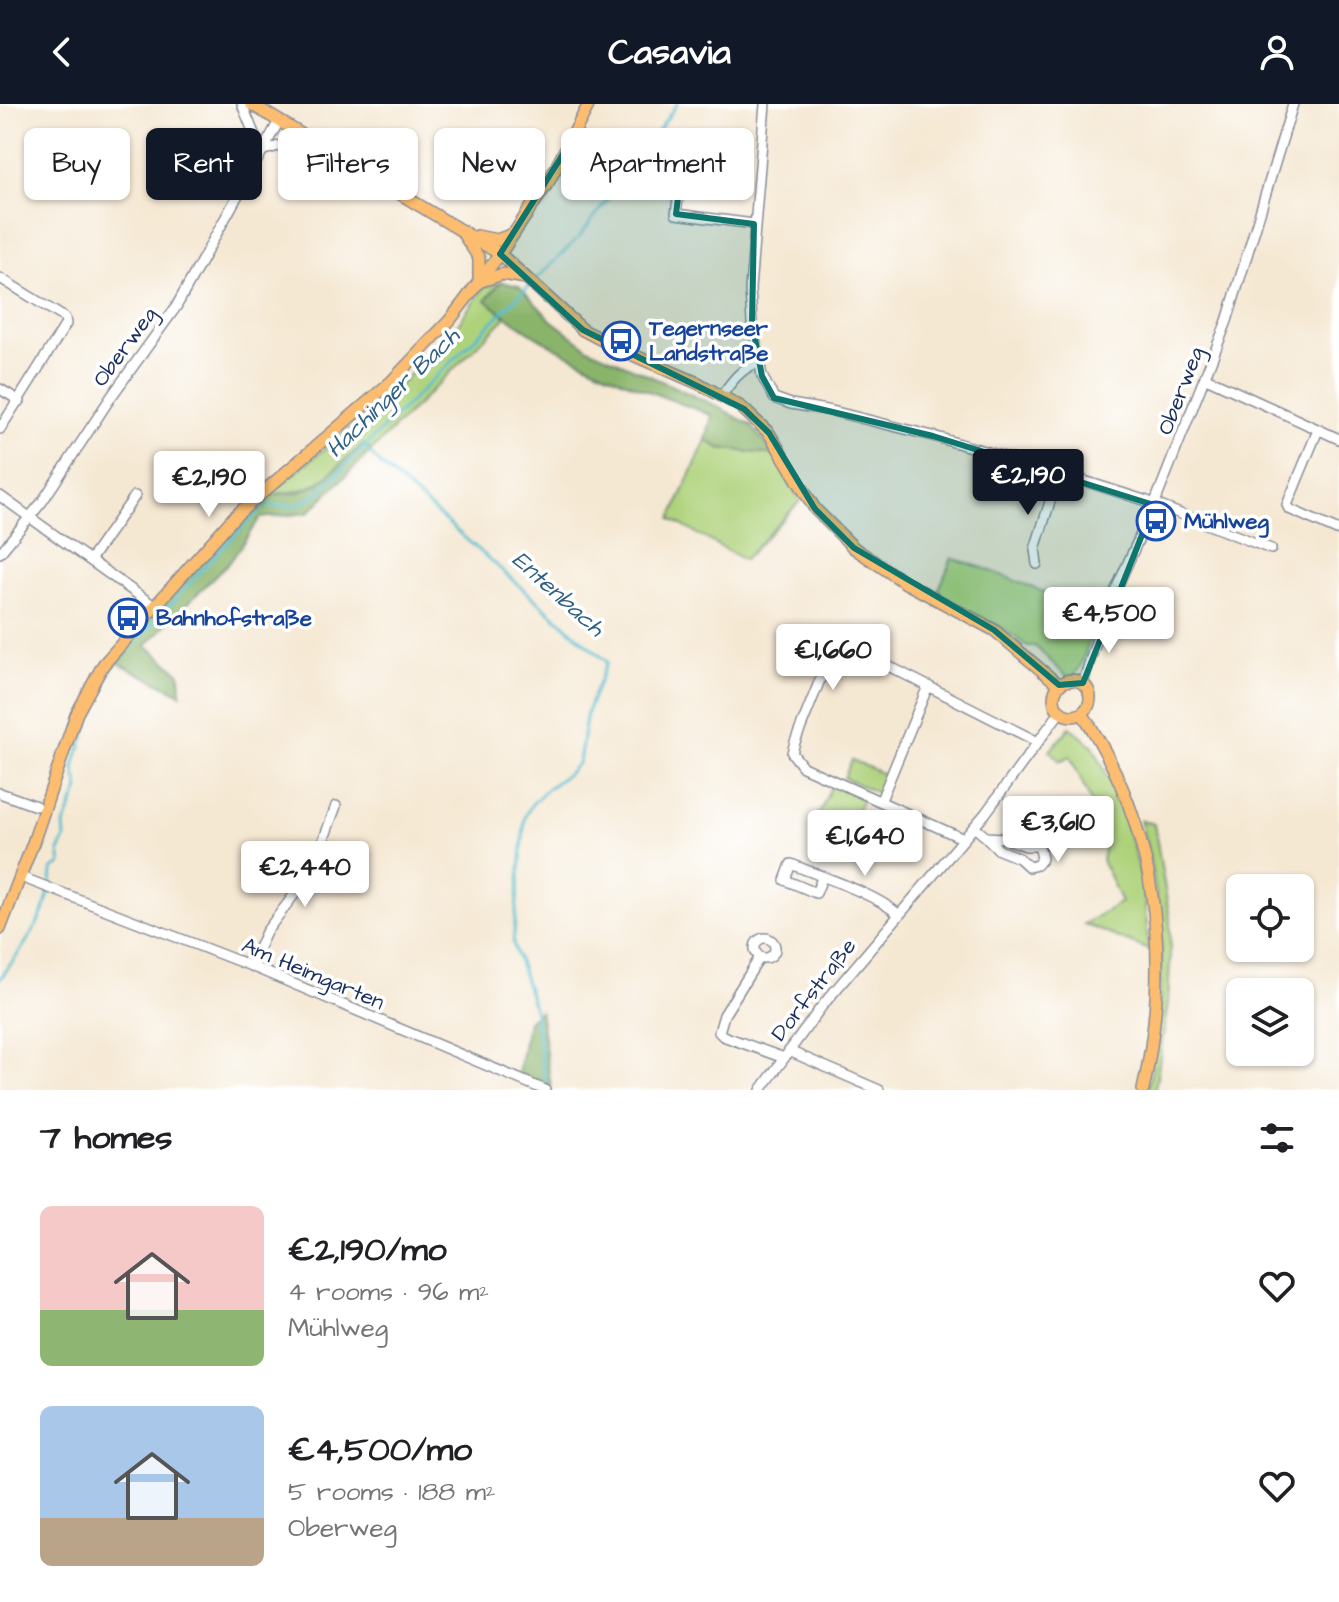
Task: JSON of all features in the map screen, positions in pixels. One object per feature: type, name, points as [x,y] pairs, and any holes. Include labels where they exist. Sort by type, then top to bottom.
[{"type":"main road","points":[[251,104],[291,128]]},
{"type":"main road","points":[[578,128],[589,104]]},
{"type":"main road","points":[[0,929],[85,695],[103,665],[234,517],[411,362],[450,320],[500,254],[561,160]]},
{"type":"main road","points":[[410,200],[500,254],[569,319],[598,339],[722,395],[756,418],[769,433],[815,509],[854,548],[904,582],[994,630],[1059,685]]},
{"type":"main road","points":[[458,229],[481,238],[497,240],[513,234]]},
{"type":"main road","points":[[458,229],[479,258],[479,282]]},
{"type":"main road","points":[[479,282],[503,274],[530,279]]},
{"type":"main road","points":[[1068,680],[1083,683],[1090,699],[1082,713],[1071,717],[1060,712],[1053,698],[1059,685],[1068,680]]},
{"type":"main road","points":[[1082,713],[1122,787],[1138,833],[1152,894],[1158,986],[1143,1090]]},
{"type":"street","points":[[242,104],[252,128]]},
{"type":"street","points":[[765,104],[750,289],[760,362],[769,392],[780,401],[900,428],[1059,473],[1271,549]]},
{"type":"street","name":"Oberweg","points":[[1083,683],[1104,616],[1206,378],[1246,263],[1293,104]]},
{"type":"street","name":"Oberweg","points":[[262,149],[279,121]]},
{"type":"street","name":"Oberweg","points":[[0,553],[30,517],[189,287],[235,200]]},
{"type":"street","points":[[678,200],[676,214],[754,224]]},
{"type":"street","points":[[0,278],[65,318],[66,324],[0,429]]},
{"type":"street","points":[[722,395],[735,377],[750,365],[760,362]]},
{"type":"street","points":[[1206,378],[1339,439]]},
{"type":"street","points":[[0,389],[20,401]]},
{"type":"street","points":[[1318,430],[1287,505],[1289,509],[1339,531]]},
{"type":"street","points":[[1037,564],[1035,549],[1059,473]]},
{"type":"street","points":[[0,496],[154,606]]},
{"type":"street","points":[[90,560],[135,496]]},
{"type":"street","points":[[964,839],[803,767],[792,753],[832,650],[845,644],[1038,742]]},
{"type":"street","points":[[881,800],[928,686]]},
{"type":"street","name":"Dorfstraße","points":[[761,1090],[898,914],[974,827],[1060,712]]},
{"type":"street","points":[[0,793],[36,806]]},
{"type":"street","points":[[251,966],[266,932],[312,871],[336,806]]},
{"type":"street","points":[[974,827],[999,850],[1019,858],[1029,867],[1037,865],[1042,859],[1036,846],[986,837]]},
{"type":"street","name":"Am Heimgarten","points":[[21,877],[251,966],[540,1089]]},
{"type":"street","points":[[822,878],[888,906],[898,914]]},
{"type":"street","points":[[760,957],[724,1015],[719,1032],[879,1090]]},
{"type":"highlighted area","points":[[572,140],[680,182],[676,214],[754,224],[752,323],[762,376],[774,398],[933,436],[1154,505],[1083,683],[1059,685],[994,630],[854,548],[815,509],[769,433],[744,409],[583,330],[500,254]]},
{"type":"green space","points":[[501,282],[486,300],[506,317],[371,451],[363,444],[312,486],[270,494],[398,387],[458,324],[483,288]]},
{"type":"green space","points":[[501,282],[519,286],[551,320],[588,348],[751,425],[775,455],[719,448],[706,440],[712,415],[623,381],[537,337],[486,300]]},
{"type":"green space","points":[[706,440],[719,448],[775,455],[800,501],[744,560],[671,519]]},
{"type":"green space","points":[[364,444],[371,451],[308,513],[260,518],[232,559],[146,645],[180,673],[181,694],[112,660],[238,522],[270,494],[297,493],[318,484]]},
{"type":"green space","points":[[952,558],[1099,614],[1080,667],[1074,675],[1066,676],[1035,646],[1027,646],[1004,629],[937,594]]},
{"type":"green space","points":[[1070,727],[1093,746],[1121,805],[1143,883],[1149,950],[1084,924],[1121,902],[1102,860],[1107,833],[1099,836],[1092,834],[1090,824],[1097,814],[1070,756],[1060,761],[1050,751]]},
{"type":"green space","points":[[852,760],[888,776],[880,794],[844,778]]},
{"type":"green space","points":[[832,784],[864,798],[847,837],[815,823]]},
{"type":"green space","points":[[1140,820],[1154,824],[1170,919],[1168,1002],[1155,1090],[1148,1090],[1158,1020],[1161,954],[1155,889]]},
{"type":"green space","points":[[540,1011],[551,1087],[518,1074],[528,1021]]},
{"type":"waterway","name":"Hachinger Bach","points":[[660,128],[677,104]]},
{"type":"waterway","name":"Hachinger Bach","points":[[0,979],[35,928],[47,900],[52,869],[61,864],[59,851],[65,839],[64,825],[79,789],[74,768],[77,756],[113,667],[264,506],[295,505],[312,498],[580,236],[607,200]]},
{"type":"waterway","name":"Entenbach","points":[[364,446],[379,463],[607,662],[587,712],[579,762],[548,788],[525,816],[513,943],[534,1008],[545,1081]]},
{"type":"place","name":"Tegernseer Landstraße","points":[[621,341]]},
{"type":"place","name":"Mühlweg","points":[[1156,521]]},
{"type":"place","name":"Bahnhofstraße","points":[[128,618]]}]
